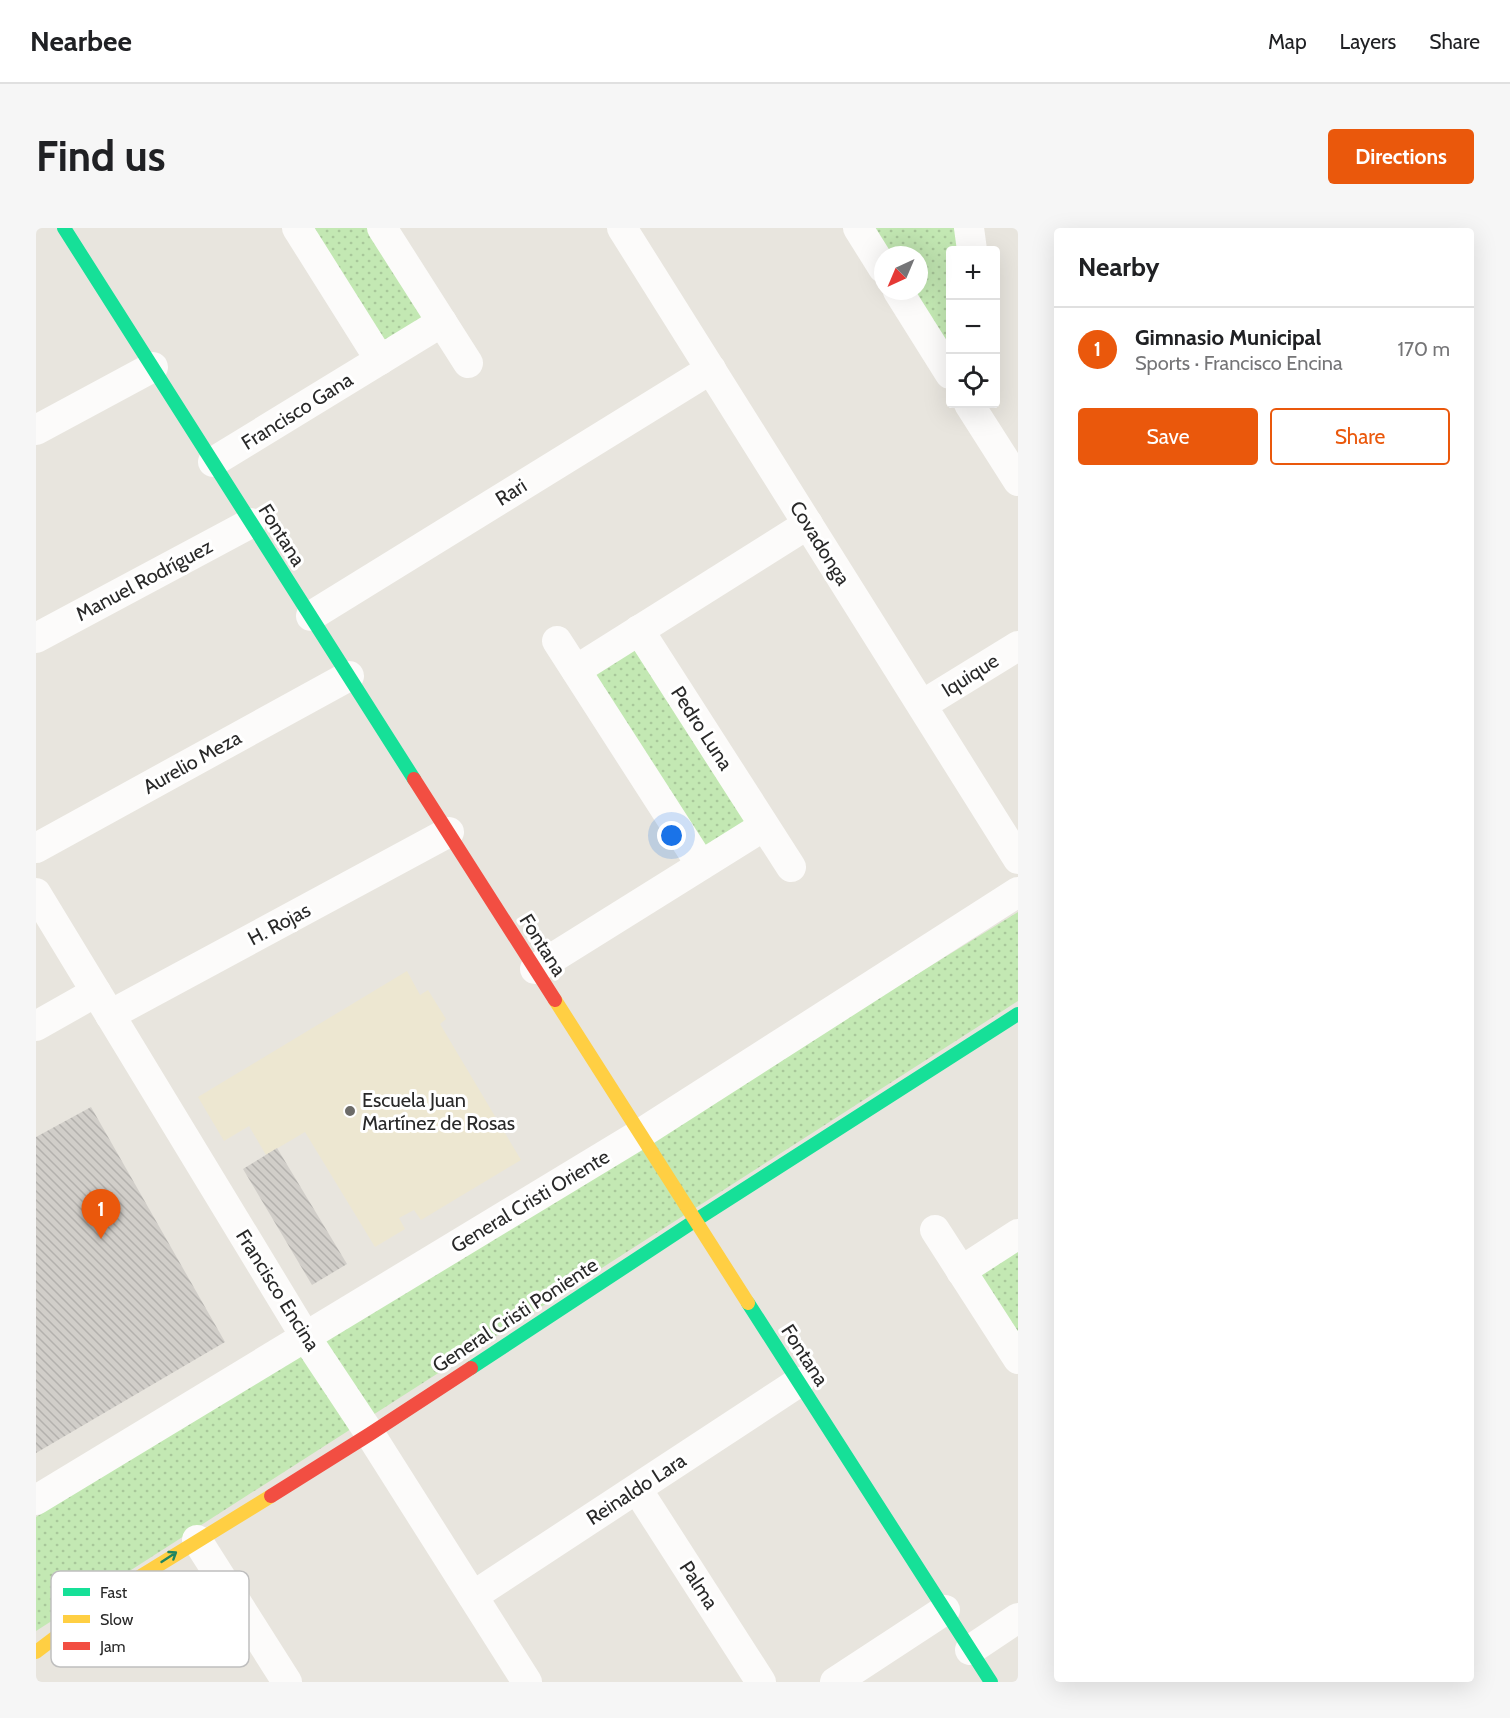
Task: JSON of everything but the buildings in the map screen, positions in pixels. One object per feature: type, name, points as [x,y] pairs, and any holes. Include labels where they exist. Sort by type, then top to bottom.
[{"type":"street","name":"Fontana","points":[[64,228],[991,1682]]},
{"type":"street","points":[[297,228],[380,360]]},
{"type":"street","points":[[382,228],[468,363]]},
{"type":"street","name":"Covadonga","points":[[622,228],[1018,859]]},
{"type":"street","points":[[858,228],[874,254]]},
{"type":"street","points":[[969,228],[971,246]]},
{"type":"street","points":[[904,300],[946,366]]},
{"type":"street","name":"Francisco Gana","points":[[213,462],[442,322]]},
{"type":"street","points":[[36,429],[153,368]]},
{"type":"street","name":"Rari","points":[[311,616],[711,369]]},
{"type":"street","points":[[972,408],[1018,481]]},
{"type":"street","points":[[995,408],[1002,456]]},
{"type":"street","name":"Manuel Rodríguez","points":[[36,638],[251,522]]},
{"type":"street","points":[[576,670],[808,524]]},
{"type":"street","name":"Pedro Luna","points":[[639,630],[791,867]]},
{"type":"street","points":[[557,640],[701,865]]},
{"type":"street","name":"Iquique","points":[[922,705],[1018,646]]},
{"type":"street","name":"Aurelio Meza","points":[[36,848],[349,676]]},
{"type":"street","points":[[535,969],[764,826]]},
{"type":"street","name":"H. Rojas","points":[[36,1026],[103,1003],[448,832]]},
{"type":"street","name":"General Cristi Oriente","points":[[36,1500],[640,1134],[1018,892]]},
{"type":"street","name":"Francisco Encina","points":[[36,893],[305,1336],[527,1682]]},
{"type":"street","name":"General Cristi Poniente","points":[[147,1571],[370,1434],[696,1220],[1018,1014]]},
{"type":"street","points":[[935,1230],[1018,1359]]},
{"type":"street","points":[[961,1271],[1018,1234]]},
{"type":"street","name":"Reinaldo Lara","points":[[472,1596],[799,1382]]},
{"type":"street","name":"Palma","points":[[637,1489],[761,1682]]},
{"type":"street","points":[[197,1539],[217,1571]]},
{"type":"street","points":[[835,1682],[945,1611]]},
{"type":"street","points":[[970,1650],[1018,1618]]},
{"type":"street","points":[[249,1622],[287,1682]]},
{"type":"street","name":"General Cristi Poniente","points":[[36,1652],[51,1641]]},
{"type":"shaded area","name":"Escuela Juan Martínez de Rosas","points":[[407,971],[420,995],[428,990],[446,1019],[440,1024],[521,1160],[421,1220],[414,1210],[399,1218],[405,1229],[375,1247],[305,1132],[266,1155],[249,1126],[224,1141],[198,1097]]},
{"type":"green space","points":[[308,228],[369,228],[427,322],[385,346]]},
{"type":"green space","points":[[866,228],[959,228],[961,246],[946,246],[946,357],[911,300],[928,300],[928,246],[877,246]]},
{"type":"green space","points":[[637,644],[749,822],[703,850],[589,671]]},
{"type":"green space","points":[[1018,912],[1018,1001],[130,1571],[51,1571],[51,1621],[36,1631],[36,1517]]},
{"type":"green space","points":[[1018,1242],[1018,1347],[969,1272]]},
{"type":"traffic: fast","points":[[64,228],[414,779]]},
{"type":"traffic: fast","points":[[471,1368],[696,1220],[1018,1014]]},
{"type":"traffic: fast","points":[[748,1303],[991,1682]]},
{"type":"traffic: slow","points":[[555,1000],[748,1303]]},
{"type":"traffic: slow","points":[[149,1571],[271,1496]]},
{"type":"traffic: slow","points":[[36,1652],[51,1641]]},
{"type":"traffic: jam","points":[[414,779],[555,1000]]},
{"type":"traffic: jam","points":[[271,1496],[471,1368]]},
{"type":"place","name":"Escuela Juan Martínez de Rosas","points":[[350,1111]]},
{"type":"place","name":"Gimnasio Municipal","points":[[101,1239]]}]
